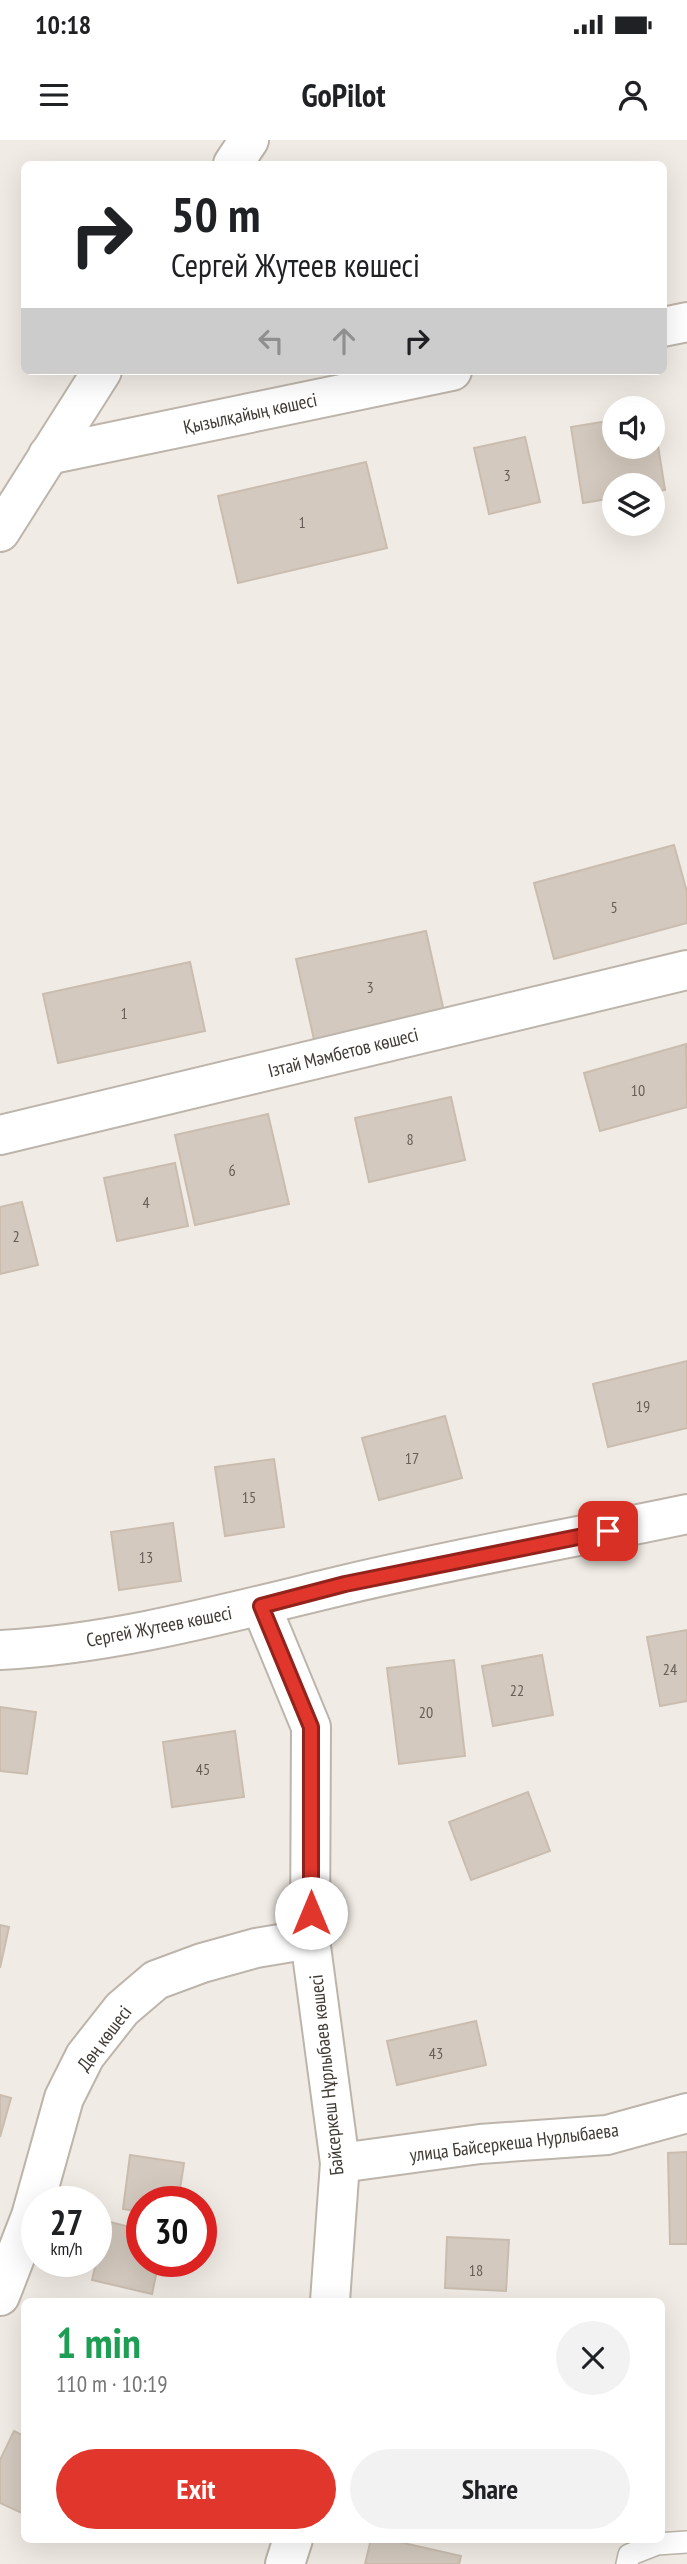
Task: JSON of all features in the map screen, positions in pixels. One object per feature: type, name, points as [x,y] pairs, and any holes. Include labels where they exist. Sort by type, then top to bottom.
[{"type":"street","points":[[235,161],[249,140]]},
{"type":"street","points":[[667,326],[687,322]]},
{"type":"street","points":[[0,532],[99,375]]},
{"type":"street","name":"Қызылқайың көшесі","points":[[48,456],[433,375]]},
{"type":"street","name":"Ізтай Мәмбетов көшесі","points":[[0,1135],[687,970]]},
{"type":"street","name":"Сергей Жутеев көшесі","points":[[0,1650],[54,1647],[261,1606],[345,1584],[687,1514]]},
{"type":"street","name":"Байсеркеш Нұрлыбаев көшесі","points":[[261,1606],[311,1727],[310,1939],[340,2163],[330,2298]]},
{"type":"street","name":"Дөң көшесі","points":[[0,2296],[31,2216],[64,2098],[85,2056],[122,2009],[156,1980],[202,1963],[256,1948],[310,1939]]},
{"type":"street","name":"улица Байсеркеша Нурлыбаева","points":[[340,2163],[480,2144],[607,2134],[687,2113]]},
{"type":"street","points":[[285,2564],[292,2543]]},
{"type":"lane","points":[[627,2564],[629,2555],[657,2544],[687,2542]]},
{"type":"building","points":[[602,422],[602,459],[660,459],[662,473],[602,473],[602,500],[583,503],[571,427]]},
{"type":"building","points":[[525,437],[540,502],[489,514],[474,448]]},
{"type":"building","points":[[366,462],[387,548],[238,583],[218,496]]},
{"type":"building","points":[[674,845],[687,892],[687,923],[554,959],[534,883]]},
{"type":"building","points":[[426,931],[445,1016],[315,1044],[296,959]]},
{"type":"building","points":[[190,962],[205,1031],[58,1063],[43,994]]},
{"type":"building","points":[[686,1044],[687,1107],[600,1131],[584,1073]]},
{"type":"building","points":[[451,1097],[465,1160],[369,1182],[355,1118]]},
{"type":"building","points":[[268,1114],[289,1204],[195,1225],[175,1135]]},
{"type":"building","points":[[175,1163],[188,1226],[117,1241],[104,1178]]},
{"type":"building","points":[[22,1202],[38,1265],[0,1274],[0,1207]]},
{"type":"building","points":[[687,1361],[687,1428],[608,1447],[593,1384]]},
{"type":"building","points":[[445,1416],[462,1478],[379,1500],[362,1438]]},
{"type":"building","points":[[274,1459],[284,1527],[225,1536],[215,1467]]},
{"type":"building","points":[[173,1523],[181,1581],[119,1590],[111,1532]]},
{"type":"building","points":[[687,1630],[687,1701],[660,1706],[647,1637]]},
{"type":"building","points":[[542,1655],[553,1715],[493,1726],[482,1666]]},
{"type":"building","points":[[454,1660],[465,1756],[399,1764],[387,1668]]},
{"type":"building","points":[[0,1707],[36,1712],[27,1774],[0,1771]]},
{"type":"building","points":[[235,1731],[244,1797],[172,1807],[163,1742]]},
{"type":"building","points":[[528,1792],[550,1851],[471,1880],[449,1822]]},
{"type":"building","points":[[0,1925],[9,1927],[0,1968]]},
{"type":"building","points":[[476,2021],[486,2065],[397,2085],[387,2041]]},
{"type":"building","points":[[0,2095],[11,2098],[0,2137]]},
{"type":"building","points":[[687,2152],[687,2244],[670,2244],[668,2153]]},
{"type":"building","points":[[130,2155],[184,2163],[180,2186],[126,2186],[126,2209],[123,2209]]},
{"type":"building","points":[[112,2222],[126,2226],[126,2277],[156,2277],[152,2294],[92,2280],[93,2277],[112,2277]]},
{"type":"building","points":[[447,2237],[509,2240],[506,2291],[445,2288]]},
{"type":"building","points":[[14,2431],[21,2434],[21,2513],[0,2503],[0,2460]]},
{"type":"building","points":[[370,2543],[404,2543],[461,2556],[459,2564],[365,2564]]},
{"type":"route","points":[[311,1913],[311,1727],[261,1606],[345,1584],[608,1531]]}]
